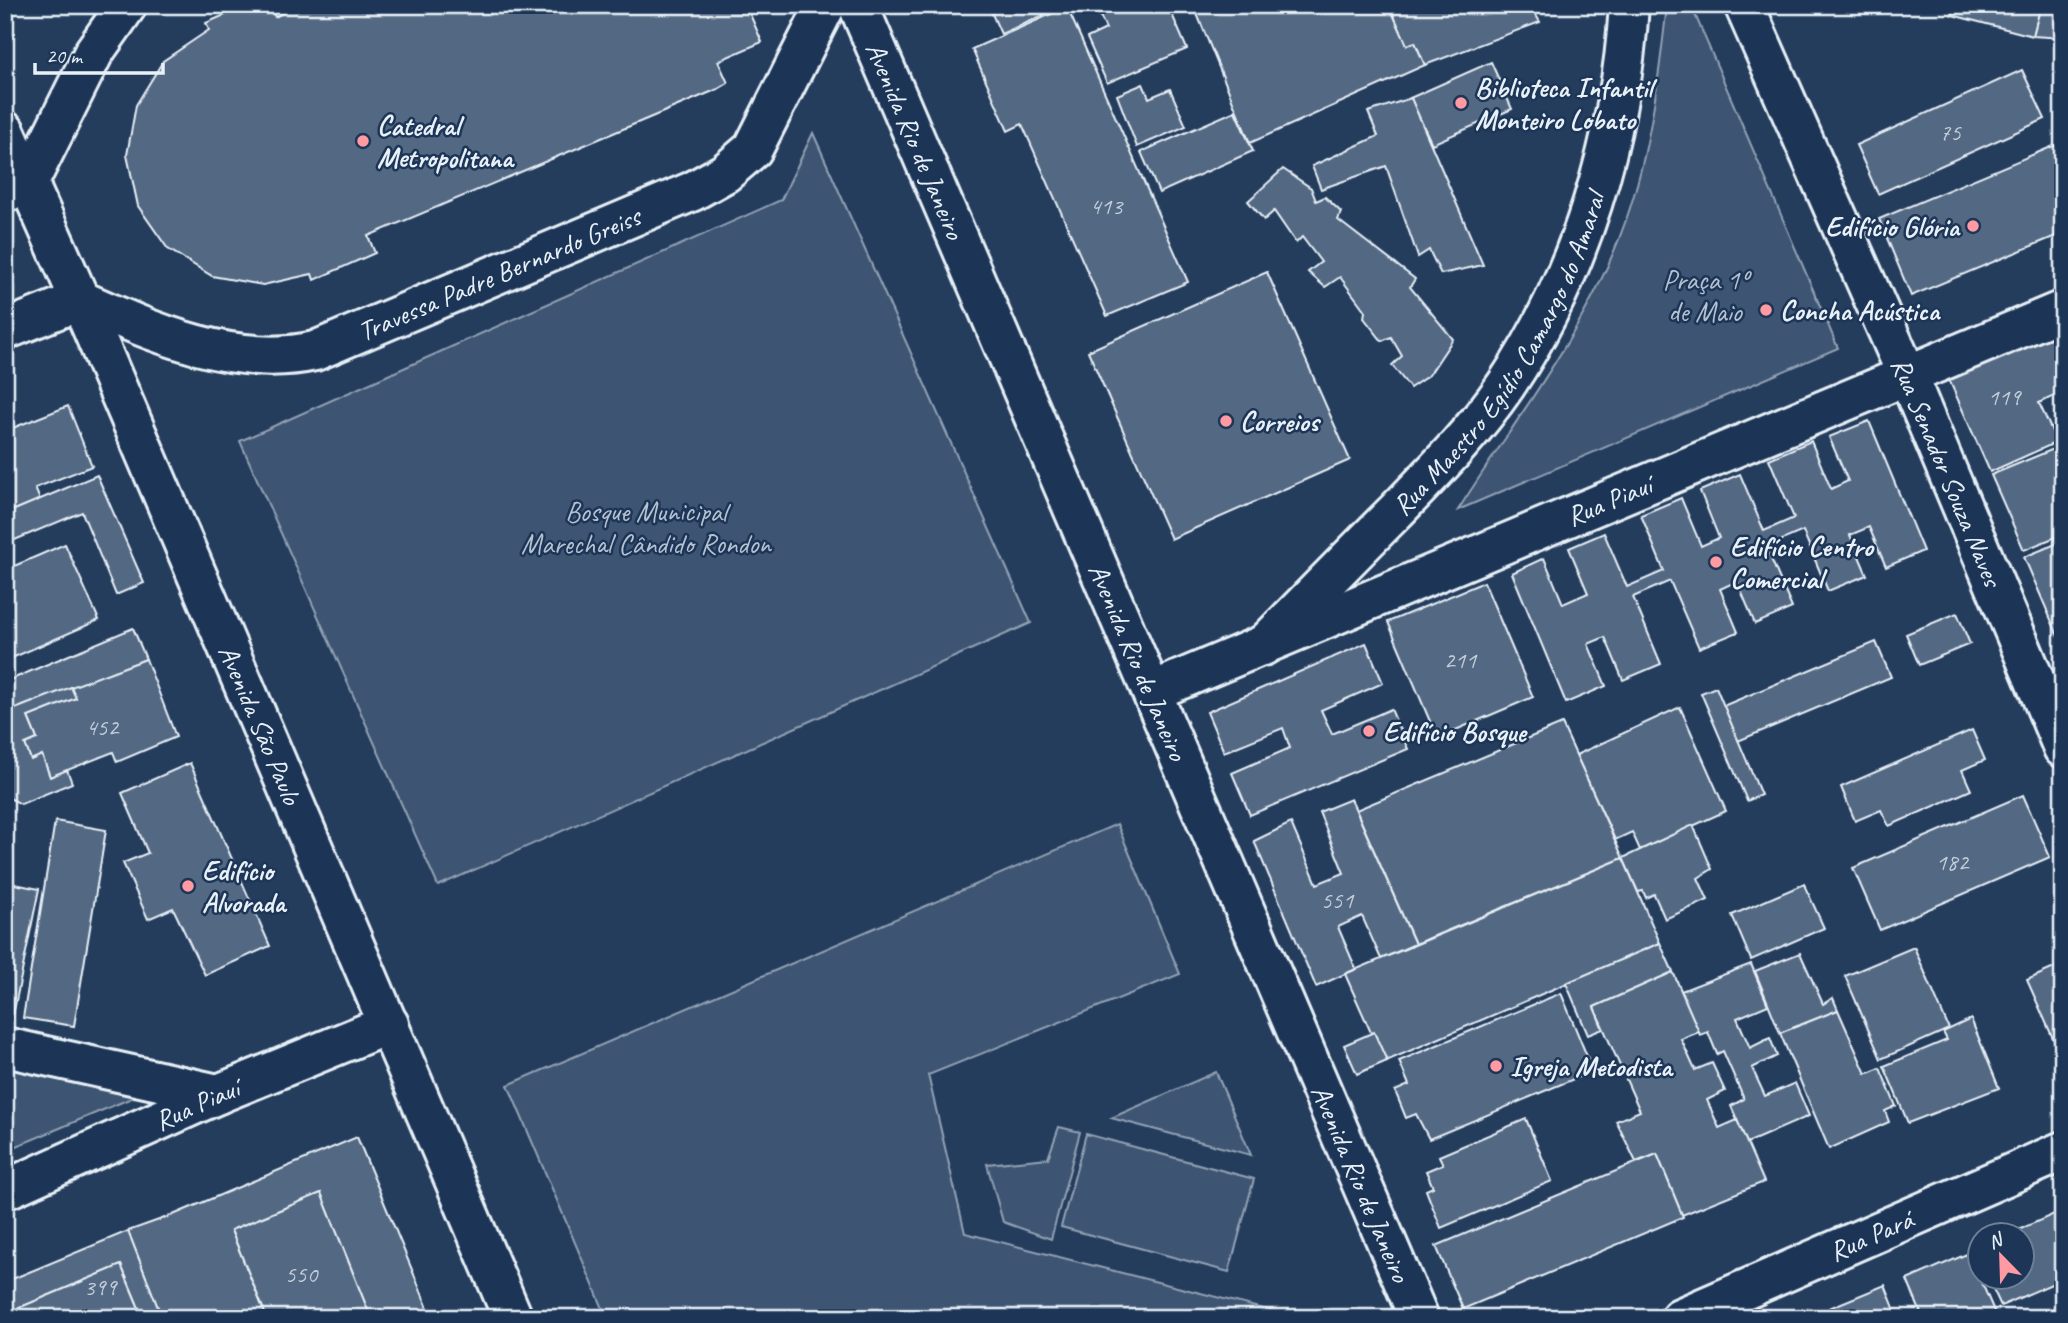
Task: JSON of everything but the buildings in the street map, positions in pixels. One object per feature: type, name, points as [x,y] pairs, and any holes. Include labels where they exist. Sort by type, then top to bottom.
[{"type":"street","points":[[17,189],[94,52],[127,5]]},
{"type":"street","name":"Travessa Padre Bernardo Greiss","points":[[80,300],[152,332],[224,350],[288,357],[315,351],[693,191],[725,173],[753,149],[826,5]]},
{"type":"street","name":"Avenida Rio de Janeiro","points":[[858,5],[1419,1318]]},
{"type":"street","name":"Rua Maestro Egídio Camargo do Amaral","points":[[1263,646],[1471,431],[1505,387],[1541,331],[1571,263],[1601,175],[1619,86],[1629,5]]},
{"type":"street","name":"Rua Senador Souza Naves","points":[[1744,5],[1908,377],[2063,748]]},
{"type":"street","name":"Avenida São Paulo","points":[[5,131],[17,189],[80,300],[513,1318]]},
{"type":"street","points":[[5,330],[80,300]]},
{"type":"street","name":"Rua Piauí","points":[[1153,691],[2063,310]]},
{"type":"street","name":"Rua Piauí","points":[[5,1190],[218,1094],[389,1024]]},
{"type":"street","points":[[5,1047],[218,1094]]},
{"type":"street","name":"Rua Pará","points":[[1680,1318],[2063,1151]]},
{"type":"green space","name":"Praça 1º de Maio","points":[[1667,5],[1694,12],[1838,348],[1458,510],[1551,370],[1593,297],[1611,259],[1634,194],[1647,141]]},
{"type":"green space","name":"Bosque Municipal Marechal Cândido Rondon","points":[[813,133],[1031,623],[438,886],[240,441],[781,200]]},
{"type":"green space","points":[[1117,824],[1180,974],[928,1075],[965,1233],[1299,1318],[607,1318],[508,1085]]},
{"type":"green space","points":[[5,1062],[146,1092],[5,1151]]},
{"type":"green space","points":[[1216,1072],[1251,1155],[1111,1118]]},
{"type":"green space","points":[[1059,1127],[1080,1132],[1051,1239],[1003,1222],[987,1164],[1048,1158]]},
{"type":"green space","points":[[1086,1134],[1254,1179],[1229,1272],[1061,1227]]},
{"type":"place","name":"Biblioteca Infantil Monteiro Lobato","points":[[1461,103]]},
{"type":"place","name":"Catedral Metropolitana","points":[[363,141]]},
{"type":"place","name":"Edifício Glória","points":[[1973,226]]},
{"type":"place","name":"Concha Acústica","points":[[1766,310]]},
{"type":"place","name":"Correios","points":[[1226,421]]},
{"type":"place","name":"Edifício Centro Comercial","points":[[1716,562]]},
{"type":"place","name":"Edifício Bosque","points":[[1369,731]]},
{"type":"place","name":"Edifício Alvorada","points":[[188,886]]},
{"type":"place","name":"Igreja Metodista","points":[[1496,1066]]}]
